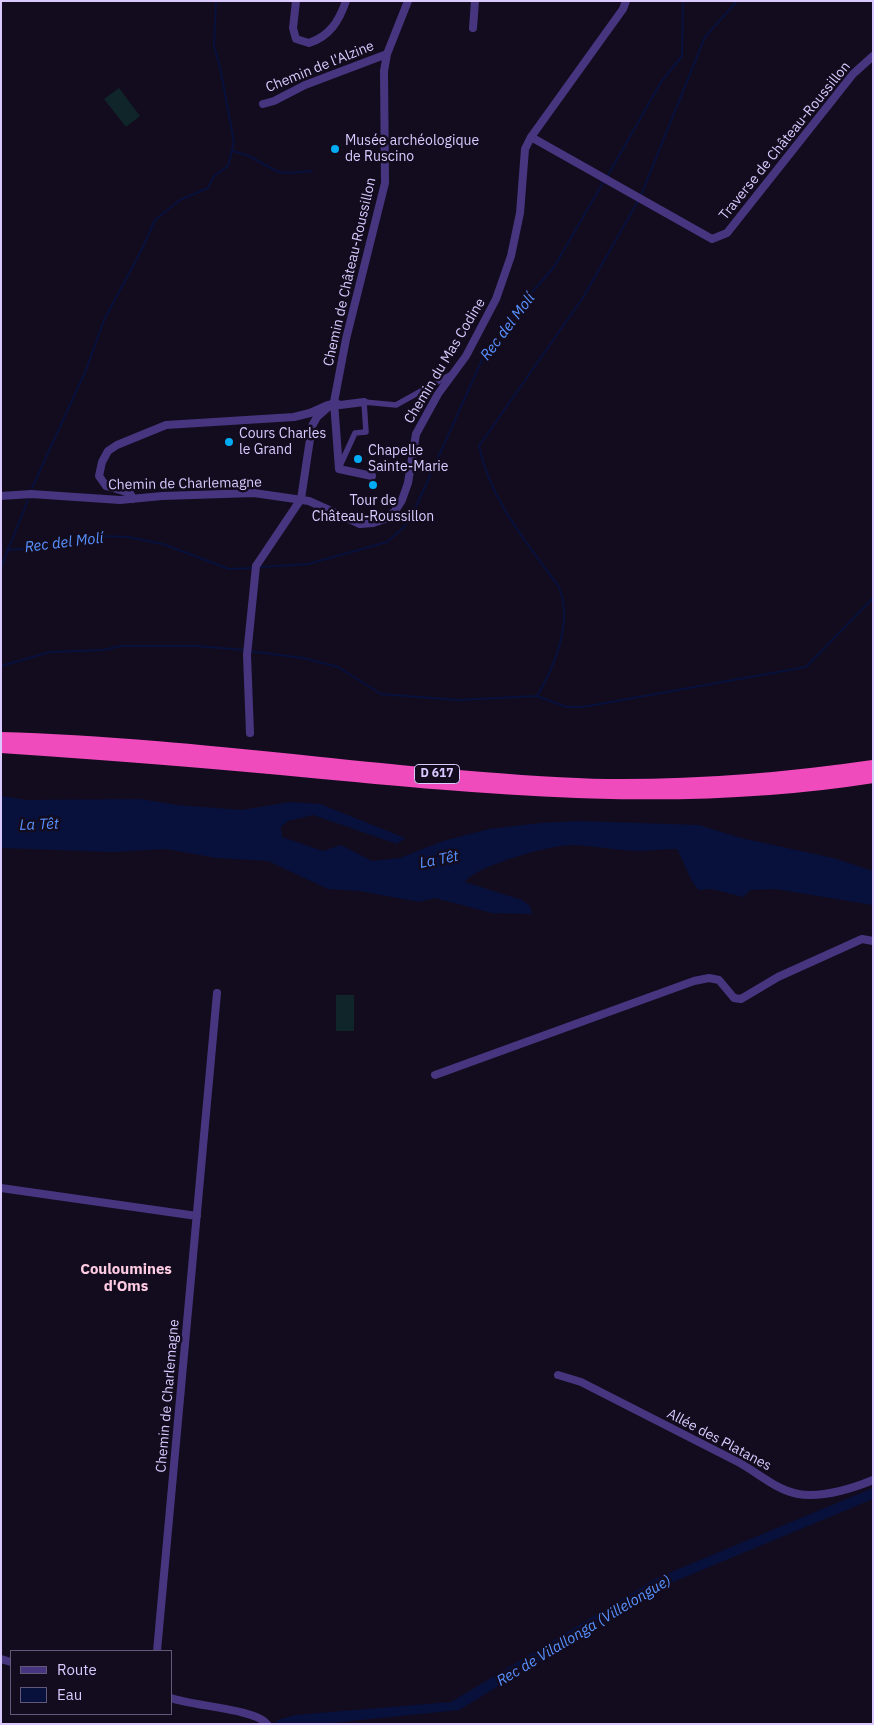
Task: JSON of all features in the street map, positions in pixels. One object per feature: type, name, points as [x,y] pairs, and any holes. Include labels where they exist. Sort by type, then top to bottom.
[{"type":"highway","name":"D 617","points":[[1,738],[107,744],[507,780],[604,785],[739,782],[790,778],[873,766]]},
{"type":"highway","name":"D 617","points":[[1,747],[182,760],[444,785],[600,795],[734,792],[873,777]]},
{"type":"street","points":[[296,1],[294,34],[296,39],[309,42],[331,30],[341,16],[346,1]]},
{"type":"street","name":"Chemin de Château-Roussillon","points":[[339,470],[334,402],[346,339],[386,183],[384,71],[387,54],[408,1]]},
{"type":"street","points":[[473,28],[476,1]]},
{"type":"street","name":"Chemin du Mas Codine","points":[[301,500],[324,507],[360,524],[373,523],[385,519],[395,511],[402,500],[408,483],[416,434],[450,375],[466,356],[496,299],[510,256],[520,213],[525,149],[531,137],[626,1]]},
{"type":"street","name":"Chemin de l'Alzine","points":[[263,104],[274,101],[305,85],[387,54]]},
{"type":"street","name":"Traverse de Château-Roussillon","points":[[531,137],[712,239],[717,239],[727,233],[852,74],[873,56]]},
{"type":"street","points":[[334,402],[340,405],[364,402],[396,405],[450,375]]},
{"type":"street","points":[[133,499],[130,494],[106,486],[99,476],[102,462],[108,451],[117,445],[166,425],[294,417],[310,413],[334,402]]},
{"type":"street","points":[[250,733],[248,649],[256,568],[301,500],[312,426],[317,417],[334,402]]},
{"type":"street","points":[[364,402],[366,432],[355,433],[339,470],[372,476]]},
{"type":"street","name":"Chemin de Charlemagne","points":[[1,496],[31,494],[133,499],[254,492],[301,500]]},
{"type":"street","points":[[435,1075],[694,981],[709,978],[718,980],[734,998],[740,999],[778,977],[862,939],[873,941]]},
{"type":"street","name":"Chemin de Charlemagne","points":[[157,1650],[217,993]]},
{"type":"street","points":[[1,1188],[197,1216]]},
{"type":"street","name":"Allée des Platanes","points":[[558,1375],[581,1382],[740,1463],[781,1488],[799,1494],[824,1494],[851,1489],[873,1480]]},
{"type":"street","points":[[172,1698],[184,1703],[248,1713],[264,1720],[266,1724]]},
{"type":"green space","points":[[119,88],[140,116],[126,127],[104,99]]},
{"type":"green space","points":[[336,995],[354,995],[354,1031],[336,1031]]},
{"type":"water","name":"La Têt","points":[[1,796],[27,800],[140,799],[177,805],[242,810],[290,802],[320,804],[405,838],[397,844],[313,815],[288,821],[281,827],[282,837],[323,851],[341,845],[372,861],[400,858],[443,841],[489,829],[541,823],[579,821],[699,825],[741,838],[833,858],[873,871],[873,905],[775,889],[750,890],[743,897],[712,889],[699,890],[690,877],[677,849],[635,851],[565,845],[516,857],[483,869],[471,876],[465,882],[522,900],[530,906],[532,914],[492,913],[435,898],[419,902],[360,891],[328,889],[268,861],[217,858],[166,849],[113,852],[1,848]]},
{"type":"water","name":"Rec de Vilallonga (Villelongue)","points":[[873,1488],[873,1499],[661,1587],[459,1710],[321,1724],[275,1724],[278,1720],[295,1715],[451,1702],[657,1578]]},
{"type":"waterway","points":[[32,488],[86,370],[104,320],[142,249],[155,220],[180,200],[208,188],[214,176],[228,166],[234,142],[220,67],[214,46],[216,1]]},
{"type":"waterway","name":"Rec del Molí","points":[[607,177],[661,82],[682,56],[683,1]]},
{"type":"waterway","points":[[641,195],[705,37],[737,1]]},
{"type":"waterway","points":[[233,151],[249,156],[278,172],[312,171]]},
{"type":"waterway","name":"Rec del Molí","points":[[261,567],[308,564],[387,542],[403,528],[415,509],[482,360],[533,291],[554,267],[604,181]]},
{"type":"waterway","points":[[537,696],[556,658],[563,629],[563,601],[559,587],[501,503],[484,466],[479,446],[584,296],[638,201]]},
{"type":"waterway","points":[[1,567],[28,500]]},
{"type":"waterway","name":"Rec del Molí","points":[[7,550],[63,546],[101,536],[128,537],[163,544],[229,569],[253,568]]},
{"type":"waterway","points":[[249,651],[303,658],[338,667],[381,694],[458,700],[537,696],[566,707],[583,707],[806,667],[873,598]]},
{"type":"waterway","points":[[1,666],[50,652],[103,650],[121,646],[197,646],[244,650]]},
{"type":"place","name":"Musée archéologique de Ruscino","points":[[335,149]]},
{"type":"place","name":"Cours Charles le Grand","points":[[229,442]]},
{"type":"place","name":"Chapelle Sainte-Marie","points":[[358,459]]},
{"type":"place","name":"Tour de Château-Roussillon","points":[[373,485]]},
{"type":"district","name":"Couloumines d'Oms","points":[[126,1278]]}]
